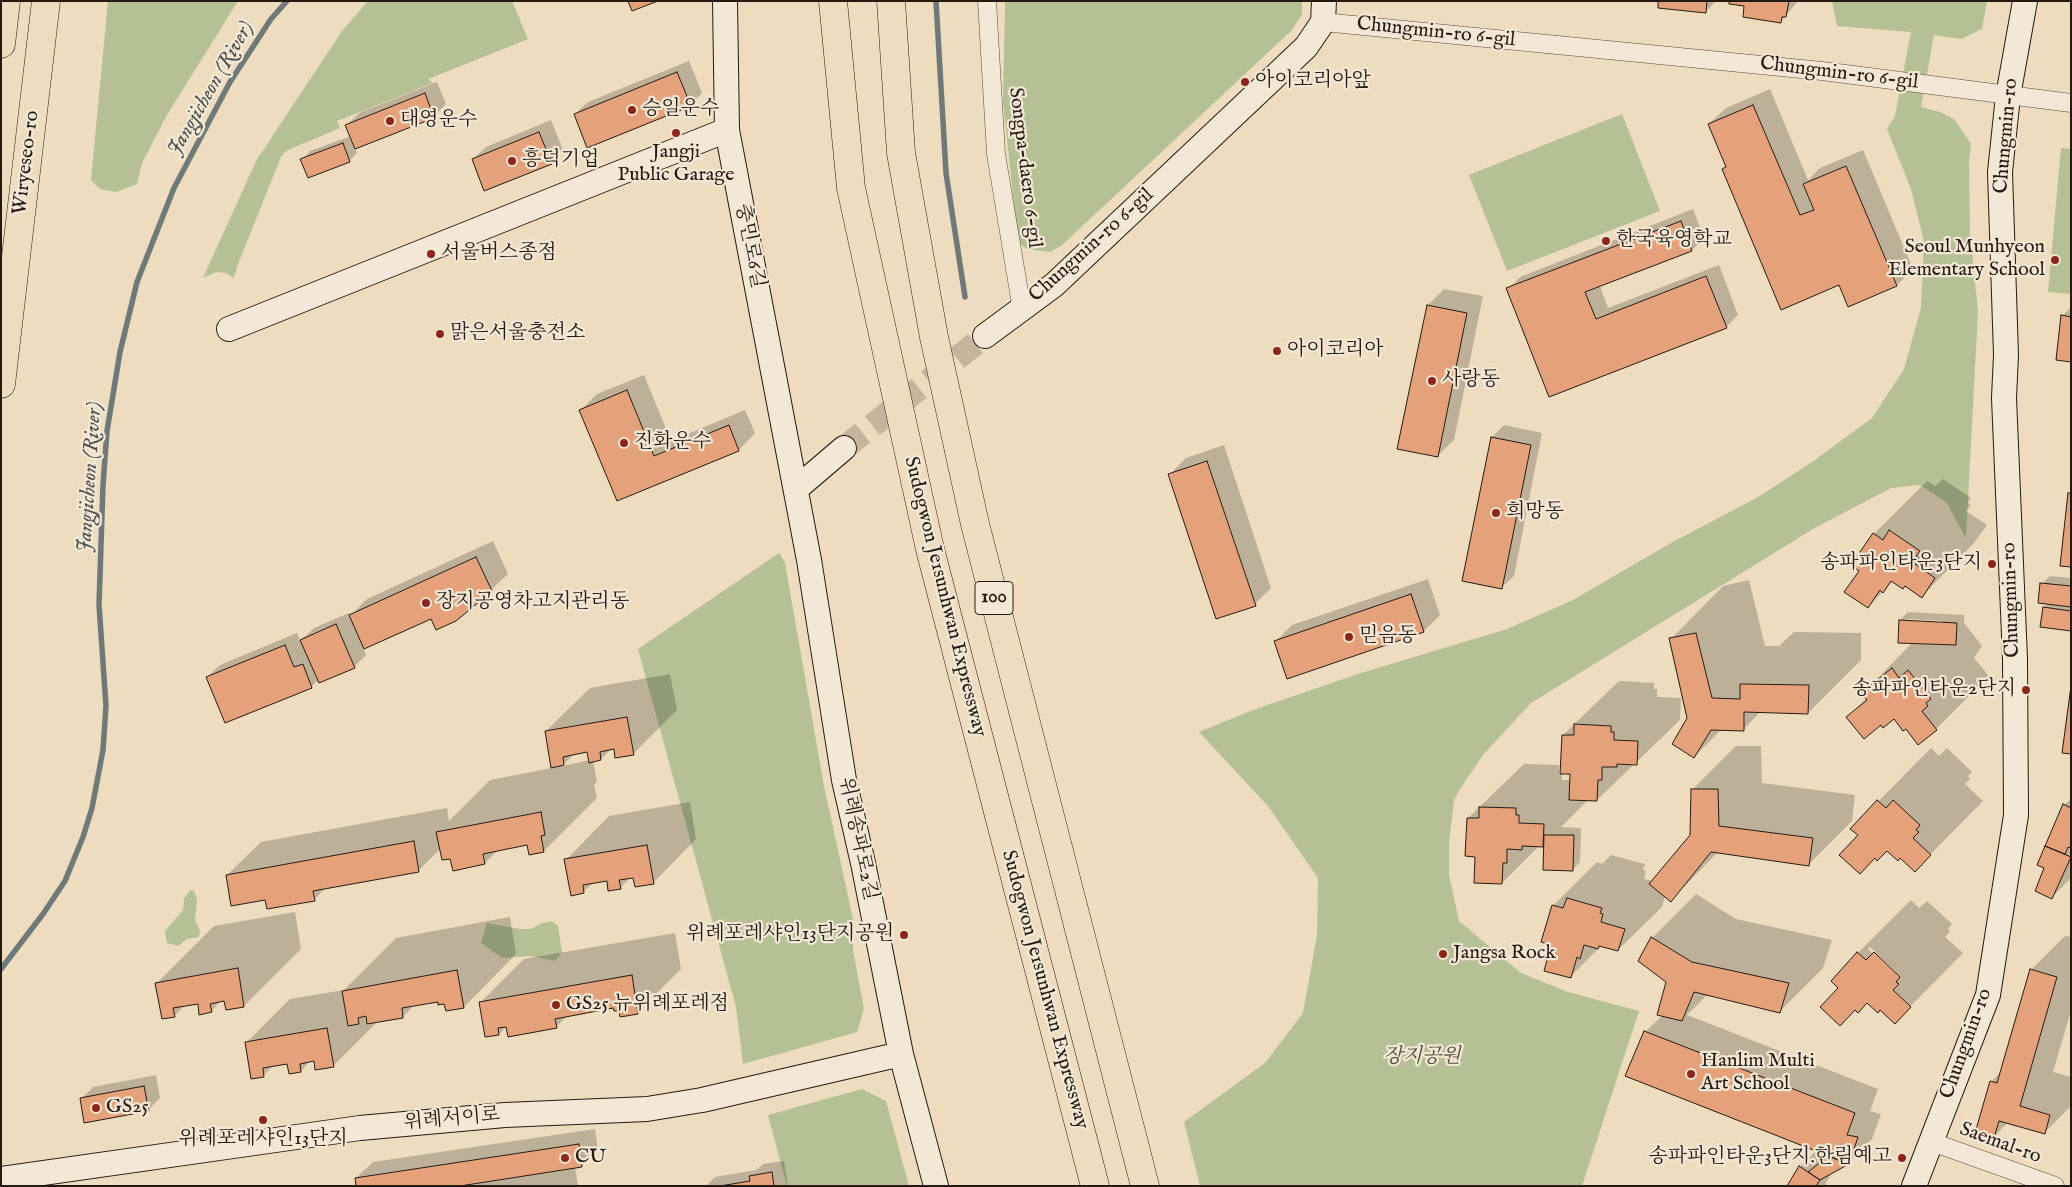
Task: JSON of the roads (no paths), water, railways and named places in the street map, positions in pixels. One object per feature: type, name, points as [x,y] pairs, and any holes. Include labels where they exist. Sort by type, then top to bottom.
[{"type":"main road","points":[[1,44],[6,1]]},
{"type":"main road","name":"Wiryeseo-ro","points":[[1,384],[46,1]]},
{"type":"main road","name":"Sudogwon Je1sunhwan Expressway","points":[[833,1],[851,188],[930,549],[1095,1186]]},
{"type":"main road","name":"100","points":[[891,1],[901,153],[936,347],[975,524],[1146,1186]]},
{"type":"street","name":"충민로6길","points":[[725,1],[727,130],[796,489]]},
{"type":"street","name":"Songpa-daero 6-gil","points":[[987,1],[996,154],[1022,310]]},
{"type":"street","name":"Chungmin-ro","points":[[1914,1186],[1988,995],[2016,815],[2015,660],[2004,394],[2006,355],[2000,172],[2008,96],[2025,1]]},
{"type":"street","name":"Chungmin-ro 6-gil","points":[[985,336],[1054,285],[1306,46],[1323,12],[1822,70],[2071,103]]},
{"type":"street","points":[[229,329],[727,130]]},
{"type":"street","points":[[796,489],[844,448]]},
{"type":"street","name":"위례송파로2길","points":[[796,489],[844,780],[864,863],[900,1054],[936,1186]]},
{"type":"street","name":"위례서이로","points":[[1,1179],[360,1128],[505,1115],[647,1109],[702,1100],[900,1054]]},
{"type":"street","name":"Saemal-ro","points":[[1932,1142],[2054,1186]]},
{"type":"waterway","name":"Jangjicheon (River)","points":[[1,969],[43,914],[65,881],[83,837],[92,808],[103,750],[106,706],[99,605],[103,485],[107,431],[120,352],[137,282],[174,188],[230,82],[271,19],[287,1]]},
{"type":"waterway","points":[[936,1],[946,173],[965,297]]},
{"type":"tunnel","points":[[844,448],[985,336]]},
{"type":"place","name":"아이코리아앞","points":[[1245,82]]},
{"type":"place","name":"승일운수","points":[[632,110]]},
{"type":"place","name":"대영운수","points":[[390,121]]},
{"type":"place","name":"Jangji Public Garage","points":[[676,133]]},
{"type":"place","name":"흥덕기업","points":[[512,161]]},
{"type":"place","name":"한국육영학교","points":[[1606,241]]},
{"type":"place","name":"서울버스종점","points":[[431,254]]},
{"type":"place","name":"Seoul Munhyeon Elementary School","points":[[2055,260]]},
{"type":"place","name":"맑은서울충전소","points":[[440,334]]},
{"type":"place","name":"아이코리아","points":[[1277,351]]},
{"type":"place","name":"사랑동","points":[[1432,381]]},
{"type":"place","name":"진화운수","points":[[624,443]]},
{"type":"place","name":"희망동","points":[[1496,513]]},
{"type":"place","name":"송파파인타운3단지","points":[[1992,564]]},
{"type":"place","name":"장지공영차고지관리동","points":[[426,603]]},
{"type":"place","name":"믿음동","points":[[1349,637]]},
{"type":"place","name":"송파파인타운2단지","points":[[2026,690]]},
{"type":"place","name":"위례포레샤인13단지공원","points":[[904,935]]},
{"type":"place","name":"Jangsa Rock","points":[[1443,954]]},
{"type":"place","name":"GS25 뉴위례포레점","points":[[556,1005]]},
{"type":"place","name":"Hanlim Multi Art School","points":[[1691,1074]]},
{"type":"place","name":"GS25","points":[[96,1108]]},
{"type":"place","name":"위례포레샤인13단지","points":[[263,1120]]},
{"type":"place","name":"CU","points":[[565,1158]]},
{"type":"place","name":"송파파인타운3단지.한림예고","points":[[1902,1158]]},
{"type":"park label","name":"장지공원","points":[[1422,1058]]}]
